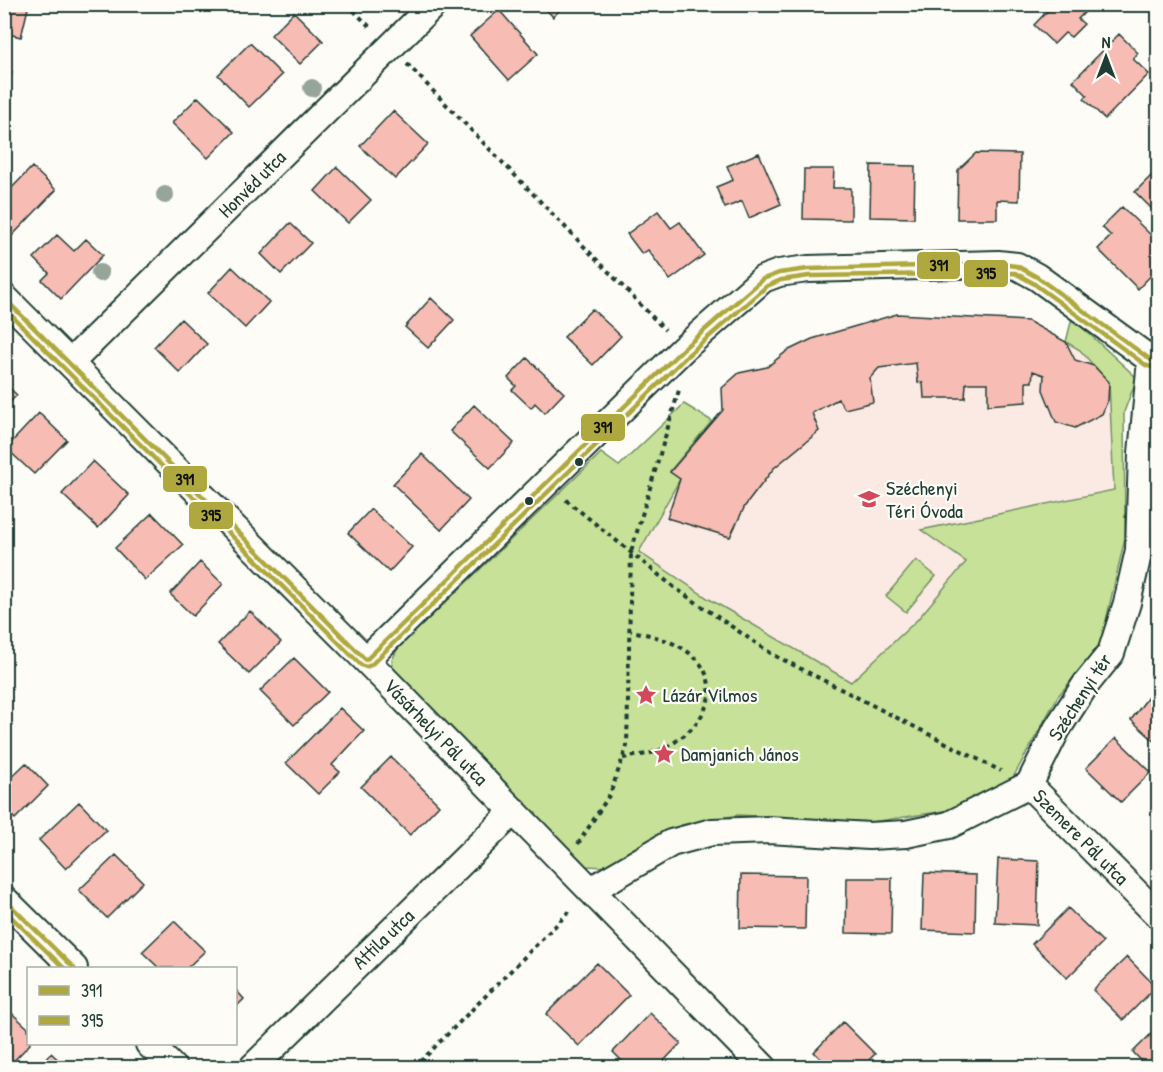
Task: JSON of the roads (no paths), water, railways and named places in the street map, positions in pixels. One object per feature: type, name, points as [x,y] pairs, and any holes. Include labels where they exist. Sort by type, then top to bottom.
[{"type":"street","name":"Honvéd utca","points":[[71,362],[434,4]]},
{"type":"street","name":"Széchenyi tér","points":[[366,660],[682,349],[763,279],[779,273],[808,269],[998,264],[1017,266],[1037,277],[1155,357],[1142,453],[1139,550],[1127,603],[1110,653],[1086,684],[1057,729],[1029,785]]},
{"type":"street","name":"Vásárhelyi Pál utca","points":[[4,297],[366,660],[764,1068]]},
{"type":"street","points":[[591,890],[671,843],[712,832],[769,830],[869,836],[906,834],[949,825],[1029,785]]},
{"type":"street","name":"Szemere Pál utca","points":[[1029,785],[1158,915]]},
{"type":"street","name":"Attila utca","points":[[252,1068],[514,811]]},
{"type":"street","points":[[4,900],[72,967]]},
{"type":"street","points":[[150,1045],[173,1068]]},
{"type":"place","name":"Széchenyi Téri Óvoda","points":[[869,499]]},
{"type":"place","name":"Lázár Vilmos","points":[[646,695]]},
{"type":"place","name":"Damjanich János","points":[[664,754]]}]
